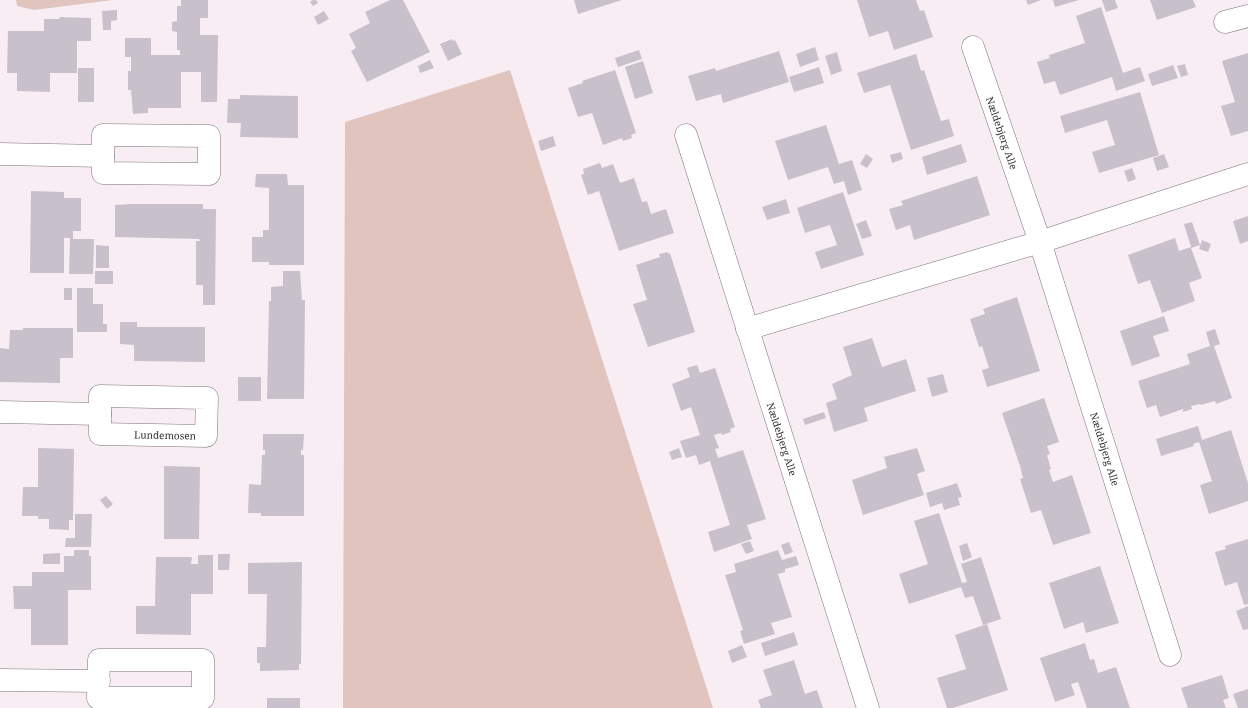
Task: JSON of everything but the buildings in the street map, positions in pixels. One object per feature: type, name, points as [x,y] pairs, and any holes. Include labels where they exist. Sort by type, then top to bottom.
[{"type":"street","points":[[1225,22],[1248,16]]},
{"type":"street","name":"Nældebjerg Alle","points":[[973,47],[1040,242],[1170,656]]},
{"type":"street","points":[[103,135],[209,136],[208,174],[103,173],[103,156],[103,135]]},
{"type":"street","name":"Nældebjerg Alle","points":[[686,135],[868,708]]},
{"type":"street","points":[[0,154],[103,156]]},
{"type":"street","points":[[747,329],[1040,242],[1248,174]]},
{"type":"street","name":"Lundemosen","points":[[100,396],[207,398],[206,436],[100,434],[100,414],[100,396]]},
{"type":"street","points":[[0,412],[100,414]]},
{"type":"street","points":[[99,660],[203,660],[204,698],[98,698],[98,681],[99,660]]},
{"type":"street","points":[[0,680],[98,681]]},
{"type":"shaded area","points":[[16,0],[113,0],[34,10],[17,6]]},
{"type":"shaded area","points":[[510,70],[713,708],[343,708],[345,122]]}]
